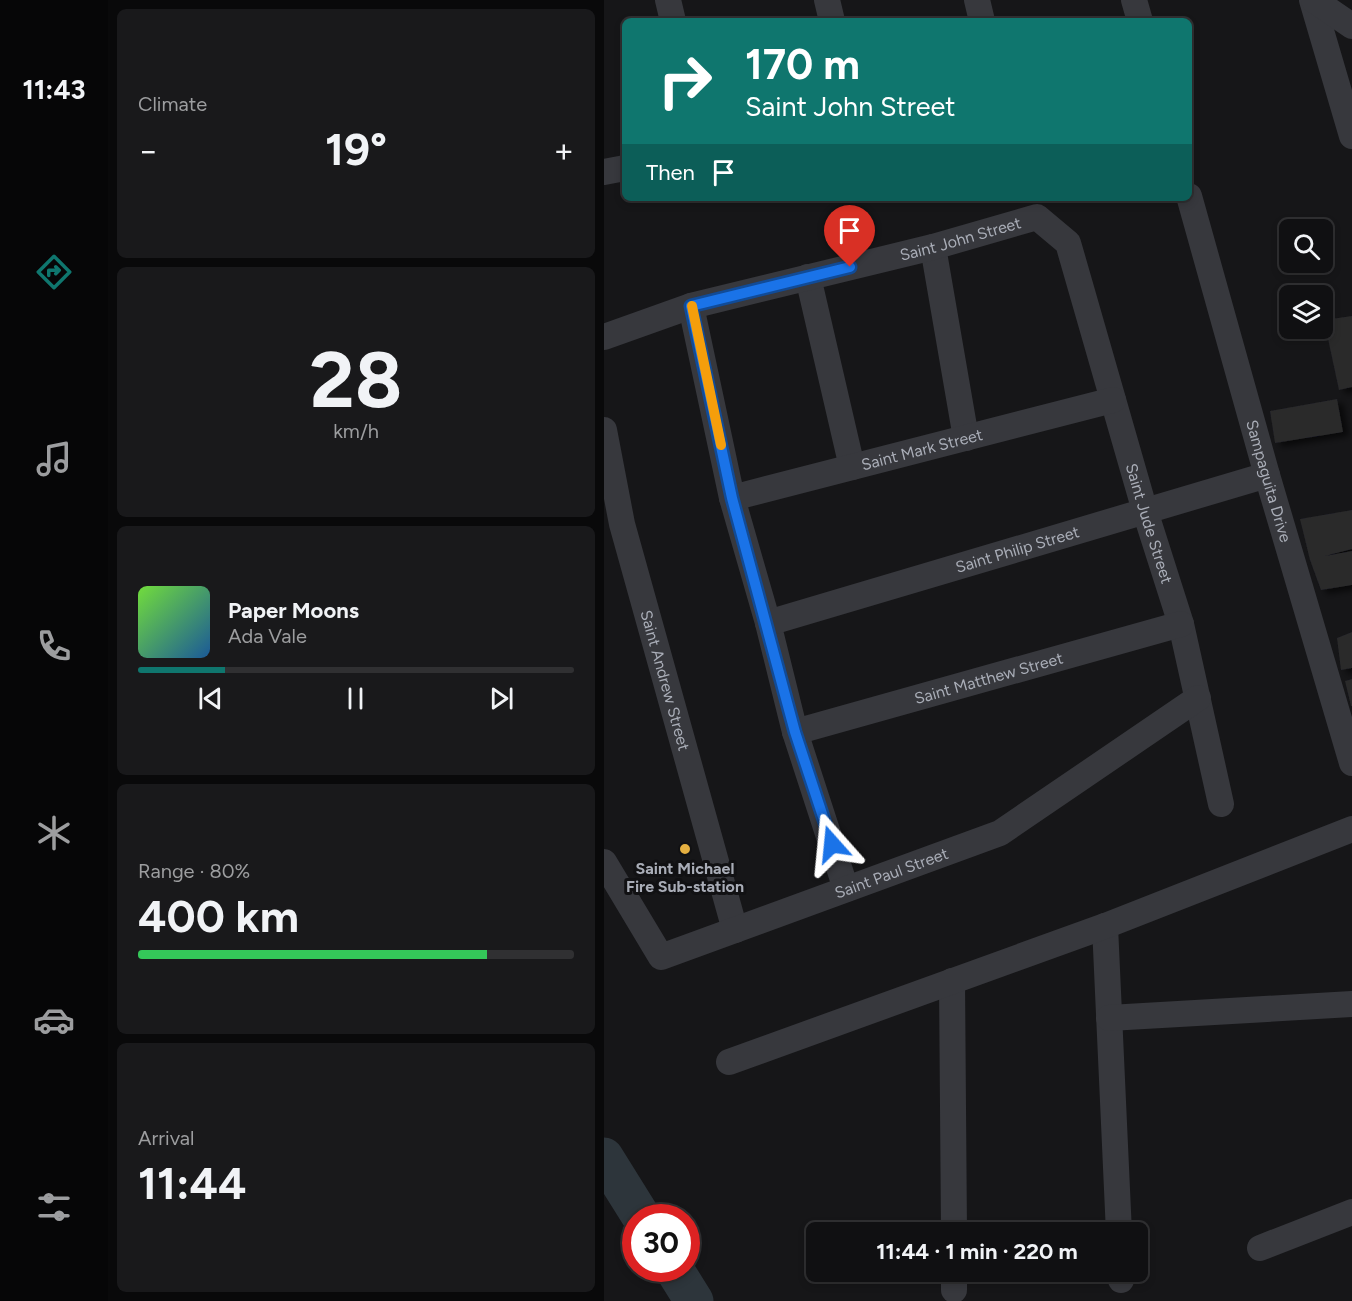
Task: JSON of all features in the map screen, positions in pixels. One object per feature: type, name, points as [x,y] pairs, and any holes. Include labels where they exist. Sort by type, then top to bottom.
[{"type":"street","points":[[668,0],[672,18]]},
{"type":"street","points":[[827,0],[831,18]]},
{"type":"street","points":[[977,0],[981,18]]},
{"type":"street","points":[[1134,0],[1139,18]]},
{"type":"street","points":[[1313,0],[1351,26]]},
{"type":"street","points":[[1313,0],[1351,136]]},
{"type":"street","points":[[604,172],[622,169]]},
{"type":"street","name":"Sampaguita Drive","points":[[1190,201],[1351,763]]},
{"type":"street","name":"Saint John Street","points":[[604,337],[691,306],[933,247],[1034,208],[1068,243]]},
{"type":"street","name":"Saint Jude Street","points":[[1068,243],[1181,624],[1221,804]]},
{"type":"street","points":[[933,247],[966,438]]},
{"type":"street","points":[[808,278],[852,467]]},
{"type":"street","points":[[691,306],[732,498],[768,623],[795,732],[846,889]]},
{"type":"street","name":"Saint Mark Street","points":[[732,498],[1113,400]]},
{"type":"street","name":"Saint Andrew Street","points":[[604,430],[608,469],[622,524],[735,930]]},
{"type":"street","name":"Saint Philip Street","points":[[768,623],[1267,475]]},
{"type":"street","name":"Saint Matthew Street","points":[[795,732],[1181,624]]},
{"type":"street","name":"Saint Paul Street","points":[[604,862],[661,957],[1000,833],[1198,698]]},
{"type":"street","points":[[729,1062],[1105,926],[1351,829]]},
{"type":"street","points":[[1105,926],[1118,1222]]},
{"type":"street","points":[[952,981],[954,1222]]},
{"type":"street","points":[[1109,1018],[1351,1004]]},
{"type":"street","points":[[1260,1248],[1351,1212]]},
{"type":"building","points":[[1352,316],[1352,387],[1339,390],[1328,339],[1333,339],[1333,319]]},
{"type":"building","points":[[1337,399],[1343,432],[1275,443],[1270,411]]},
{"type":"building","points":[[1352,510],[1352,549],[1325,556],[1352,551],[1352,585],[1321,590],[1310,560],[1300,519]]},
{"type":"building","points":[[1352,632],[1352,668],[1341,670],[1337,638]]},
{"type":"building","points":[[1352,679],[1352,706],[1351,706],[1345,681]]},
{"type":"waterway","points":[[604,1157],[633,1204]]},
{"type":"waterway","points":[[682,1282],[694,1301]]},
{"type":"slow traffic","points":[[692,306],[721,445]]},
{"type":"place","name":"Saint Michael Fire Sub-station","points":[[685,849]]},
{"type":"route","points":[[832,844],[795,732],[768,623],[732,498],[691,306],[850,267]]}]
